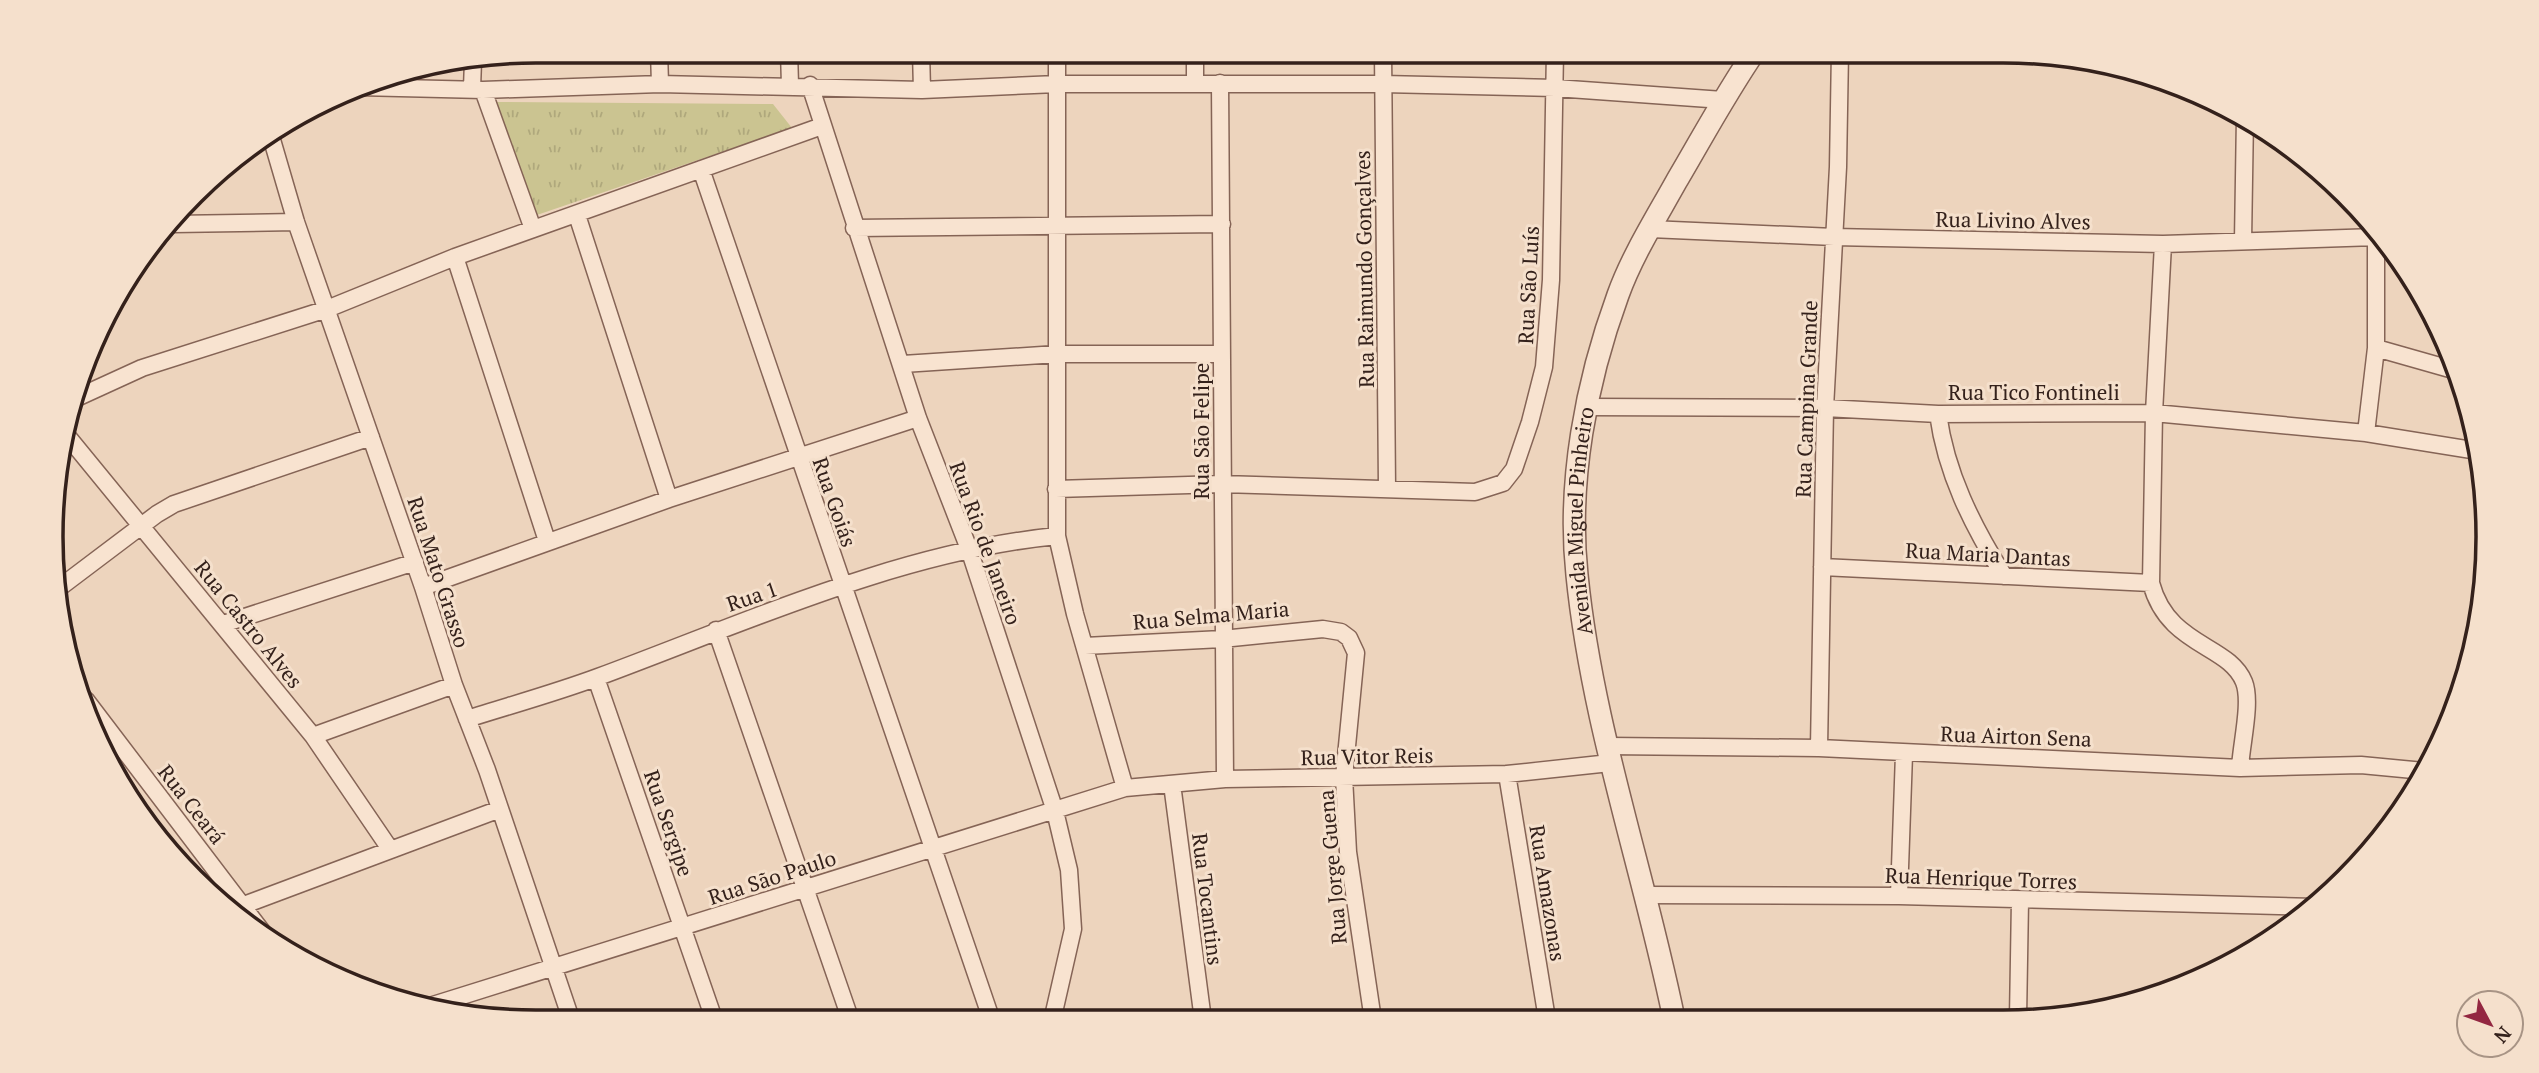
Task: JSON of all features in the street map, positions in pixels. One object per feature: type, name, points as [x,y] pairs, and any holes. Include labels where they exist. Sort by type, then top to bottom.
[{"type":"street","points":[[659,63],[660,84]]},
{"type":"street","points":[[789,63],[790,85]]},
{"type":"street","points":[[921,63],[922,90]]},
{"type":"street","points":[[1057,63],[1057,536],[1125,788]]},
{"type":"street","points":[[1195,63],[1195,83]]},
{"type":"street","name":"Rua Raimundo Gonçalves","points":[[1383,63],[1387,487]]},
{"type":"street","name":"Rua São Luís","points":[[1387,487],[1475,492],[1503,483],[1510,476],[1525,439],[1540,386],[1551,280],[1555,63]]},
{"type":"street","name":"Avenida Miguel Pinheiro","points":[[1672,1010],[1646,895],[1609,755],[1582,609],[1575,540],[1576,485],[1587,407],[1619,293],[1650,229],[1723,100],[1747,63]]},
{"type":"street","name":"Rua Campina Grande","points":[[1819,748],[1825,408],[1840,63]]},
{"type":"street","points":[[474,67],[478,89],[533,229]]},
{"type":"street","name":"Rua São Felipe","points":[[1220,83],[1225,779]]},
{"type":"street","points":[[386,87],[478,89],[660,84],[810,85],[922,90],[1057,84],[1383,84],[1555,88],[1723,100]]},
{"type":"street","name":"Rua Rio de Janeiro","points":[[810,85],[855,228],[903,364],[918,418],[969,549],[1055,811],[1069,870],[1073,929],[1055,1010]]},
{"type":"street","points":[[85,394],[142,368],[327,309],[455,257],[822,126]]},
{"type":"street","points":[[2243,241],[2245,130]]},
{"type":"street","name":"Rua Mato Grasso","points":[[273,143],[296,222],[568,1010]]},
{"type":"street","name":"Rua Goiás","points":[[701,169],[988,1010]]},
{"type":"street","points":[[577,215],[669,499]]},
{"type":"street","points":[[181,224],[296,222]]},
{"type":"street","points":[[855,228],[1222,224]]},
{"type":"street","name":"Rua Livino Alves","points":[[1650,229],[1834,237],[2163,244],[2365,233]]},
{"type":"street","points":[[2163,244],[2154,413],[2151,583],[2155,599],[2181,633],[2230,664],[2244,683],[2246,700],[2240,768]]},
{"type":"street","points":[[2366,433],[2376,348],[2376,246]]},
{"type":"street","points":[[455,257],[547,541]]},
{"type":"street","points":[[2376,348],[2445,368]]},
{"type":"street","points":[[903,364],[1057,354],[1222,354]]},
{"type":"street","name":"Rua Tico Fontineli","points":[[1587,407],[1825,408],[1938,414],[2154,413],[2366,433],[2468,450]]},
{"type":"street","points":[[1938,414],[1942,448],[1950,471],[2004,576]]},
{"type":"street","points":[[424,587],[669,499],[918,418]]},
{"type":"street","points":[[66,583],[174,504],[371,437]]},
{"type":"street","name":"Rua Castro Alves","points":[[73,442],[144,524],[313,736],[390,849]]},
{"type":"street","points":[[1056,489],[1222,484],[1387,487]]},
{"type":"street","name":"Rua 1","points":[[467,719],[596,678],[716,630],[842,587],[969,549],[1057,536]]},
{"type":"street","points":[[223,624],[415,562]]},
{"type":"street","name":"Rua Maria Dantas","points":[[1822,567],[2151,583]]},
{"type":"street","name":"Rua Selma Maria","points":[[1085,646],[1222,639],[1301,629],[1341,632]]},
{"type":"street","points":[[716,630],[847,1010]]},
{"type":"street","name":"Rua Jorge Guena","points":[[1341,632],[1349,638],[1356,653],[1344,777],[1349,852],[1372,1010]]},
{"type":"street","name":"Rua Sergipe","points":[[596,678],[711,1010]]},
{"type":"street","points":[[313,736],[454,685]]},
{"type":"street","name":"Rua Ceará","points":[[98,716],[250,913]]},
{"type":"street","name":"Rua Airton Sena","points":[[1609,755],[1819,748],[2240,768],[2361,765],[2415,770]]},
{"type":"street","points":[[1899,896],[1904,754]]},
{"type":"street","name":"Rua Vitor Reis","points":[[1125,788],[1225,779],[1507,774],[1609,755]]},
{"type":"street","name":"Rua Amazonas","points":[[1507,774],[1545,1010]]},
{"type":"street","name":"Rua Tocantins","points":[[1172,784],[1202,1010]]},
{"type":"street","name":"Rua São Paulo","points":[[445,1001],[1125,788]]},
{"type":"street","points":[[244,905],[500,808]]},
{"type":"street","name":"Rua Henrique Torres","points":[[1646,895],[1899,896],[2297,907]]},
{"type":"street","points":[[2018,1009],[2020,900]]},
{"type":"green space","points":[[494,102],[773,104],[792,128],[534,216]]}]
